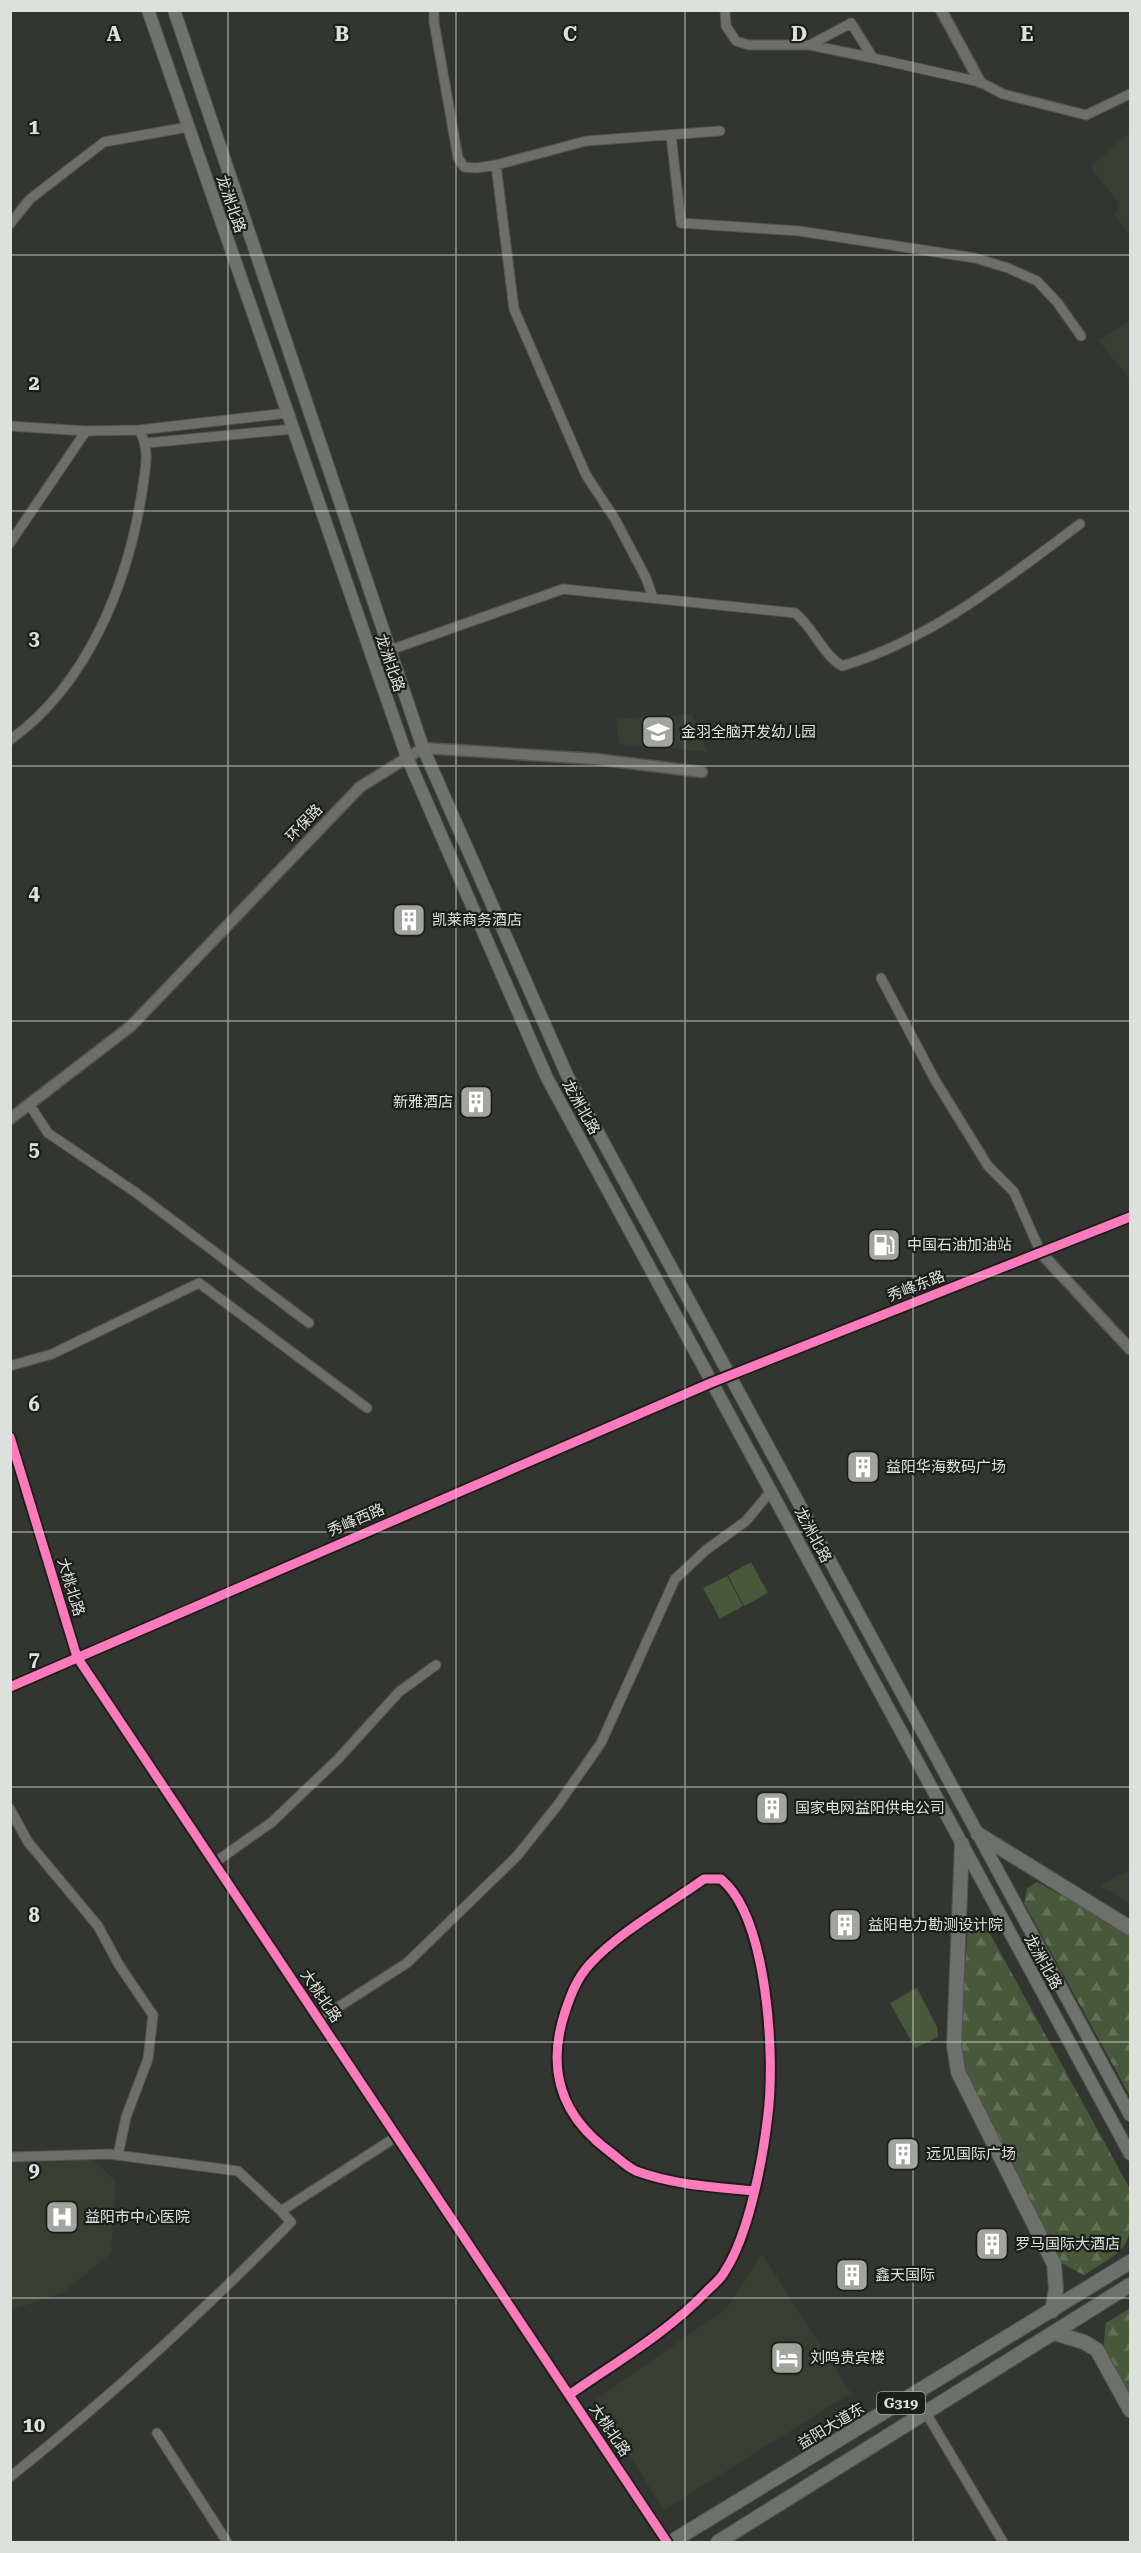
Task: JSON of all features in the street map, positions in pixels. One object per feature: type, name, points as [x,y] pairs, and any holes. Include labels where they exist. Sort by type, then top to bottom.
[{"type":"main road","name":"龙洲北路","points":[[148,10],[407,756],[548,1078],[1131,2154]]},
{"type":"main road","name":"龙洲北路","points":[[174,10],[423,748],[567,1075],[728,1376],[1131,2115]]},
{"type":"main road","points":[[978,1834],[1131,1928]]},
{"type":"main road","points":[[962,1844],[954,2045],[958,2072],[1054,2264],[1056,2289],[1052,2311]]},
{"type":"main road","name":"益阳大道东","points":[[669,2542],[1131,2262]]},
{"type":"main road","name":"G319","points":[[718,2542],[1131,2285]]},
{"type":"main road","points":[[1054,2333],[1084,2342],[1097,2350],[1131,2410]]},
{"type":"street","points":[[434,10],[434,22],[458,158],[464,167],[496,165],[586,141],[720,131]]},
{"type":"street","points":[[725,10],[726,26],[736,41],[749,45],[810,45],[873,58],[980,82],[1003,94],[1086,115],[1131,94]]},
{"type":"street","points":[[941,10],[980,82]]},
{"type":"street","points":[[810,45],[852,23],[873,58]]},
{"type":"street","points":[[10,224],[30,199],[104,142],[188,127]]},
{"type":"street","points":[[671,135],[681,223],[799,231],[975,258],[1008,268],[1037,282],[1057,302],[1081,336]]},
{"type":"street","points":[[496,165],[514,309],[586,475],[615,519],[646,578],[653,598]]},
{"type":"street","points":[[10,426],[86,431],[139,430],[288,413]]},
{"type":"street","points":[[147,443],[293,429]]},
{"type":"street","points":[[10,740],[46,708],[76,670],[108,615],[137,524],[147,443],[139,430]]},
{"type":"street","points":[[10,543],[86,431]]},
{"type":"street","points":[[390,650],[563,589],[795,613],[806,622],[834,661],[842,666],[867,658],[963,610],[1080,524]]},
{"type":"street","points":[[423,748],[595,759],[702,772]]},
{"type":"street","name":"环保路","points":[[10,1119],[131,1026],[360,787],[423,748]]},
{"type":"street","points":[[881,978],[935,1080],[988,1166],[1014,1192],[1041,1253],[1131,1349]]},
{"type":"street","points":[[29,1104],[48,1133],[135,1192],[309,1323]]},
{"type":"street","name":"秀峰东路","points":[[713,1382],[1131,1217]]},
{"type":"street","points":[[10,1366],[51,1354],[199,1283],[367,1408]]},
{"type":"street","name":"秀峰西路","points":[[10,1687],[713,1382]]},
{"type":"street","name":"大桃北路","points":[[10,1437],[77,1657],[568,2395],[669,2542]]},
{"type":"street","points":[[318,2020],[407,1963],[517,1856],[557,1806],[601,1743],[675,1579],[706,1550],[746,1521],[772,1490]]},
{"type":"street","points":[[214,1863],[272,1822],[338,1759],[399,1692],[436,1665]]},
{"type":"street","points":[[10,1809],[28,1842],[98,1926],[119,1965],[153,2015],[148,2059],[126,2117],[118,2155]]},
{"type":"street","points":[[568,2395],[684,2315],[725,2272],[746,2225],[753,2191],[769,2113],[769,2019],[758,1954],[745,1915],[732,1888],[721,1879],[704,1880],[607,1948],[590,1964],[573,1987],[555,2055],[560,2083],[573,2115],[602,2146],[634,2170],[690,2185],[753,2191]]},
{"type":"street","points":[[281,2211],[396,2137]]},
{"type":"street","points":[[10,2157],[118,2155],[238,2170],[291,2222],[208,2306],[89,2414],[10,2477]]},
{"type":"street","points":[[926,2413],[1003,2542]]},
{"type":"street","points":[[156,2433],[227,2542]]},
{"type":"shaded area","points":[[1130,132],[1130,235],[1115,216],[1119,203],[1090,167]]},
{"type":"shaded area","points":[[1130,320],[1130,380],[1099,341]]},
{"type":"shaded area","name":"金羽全脑开发幼儿园","points":[[692,714],[707,752],[619,744],[616,719]]},
{"type":"shaded area","points":[[1130,1869],[1130,1904],[1100,1886]]},
{"type":"shaded area","name":"益阳市中心医院","points":[[92,2159],[116,2181],[111,2253],[63,2293],[11,2310],[11,2162]]},
{"type":"shaded area","points":[[762,2254],[851,2393],[664,2510],[595,2400],[726,2309]]},
{"type":"green space","points":[[751,1562],[768,1593],[744,1606],[728,1575]]},
{"type":"green space","points":[[727,1576],[743,1606],[720,1619],[703,1588]]},
{"type":"green space","points":[[1037,1882],[1130,1933],[1130,2096],[1024,1903],[1027,1888]]},
{"type":"green space","points":[[973,1920],[983,1921],[1130,2189],[1130,2223],[1126,2242],[1121,2250],[1084,2275],[1061,2263],[962,2069],[960,2039],[968,1927]]},
{"type":"green space","points":[[917,1988],[937,2027],[938,2037],[915,2048],[890,2003]]},
{"type":"green space","points":[[1130,2308],[1130,2399],[1103,2349],[1106,2323]]},
{"type":"cycle path","points":[[10,1687],[713,1382],[1130,1217]]},
{"type":"cycle path","points":[[10,1437],[77,1657],[667,2542]]},
{"type":"cycle path","points":[[569,2395],[658,2334],[692,2306],[719,2279],[734,2255],[754,2196],[766,2132],[770,2089],[769,2024],[765,1989],[749,1924],[737,1898],[721,1879],[704,1879],[629,1930],[585,1969],[575,1986],[559,2033],[558,2072],[569,2107],[580,2123],[593,2138],[636,2171],[679,2182],[753,2191]]},
{"type":"place","name":"金羽全脑开发幼儿园","points":[[658,732]]},
{"type":"place","name":"凯莱商务酒店","points":[[409,920]]},
{"type":"place","name":"新雅酒店","points":[[476,1102]]},
{"type":"place","name":"中国石油加油站","points":[[884,1245]]},
{"type":"place","name":"益阳华海数码广场","points":[[863,1467]]},
{"type":"place","name":"国家电网益阳供电公司","points":[[772,1808]]},
{"type":"place","name":"益阳电力勘测设计院","points":[[845,1925]]},
{"type":"place","name":"远见国际广场","points":[[903,2154]]},
{"type":"place","name":"益阳市中心医院","points":[[62,2217]]},
{"type":"place","name":"罗马国际大酒店","points":[[992,2244]]},
{"type":"place","name":"鑫天国际","points":[[852,2275]]},
{"type":"place","name":"刘鸣贵宾楼","points":[[787,2358]]}]
